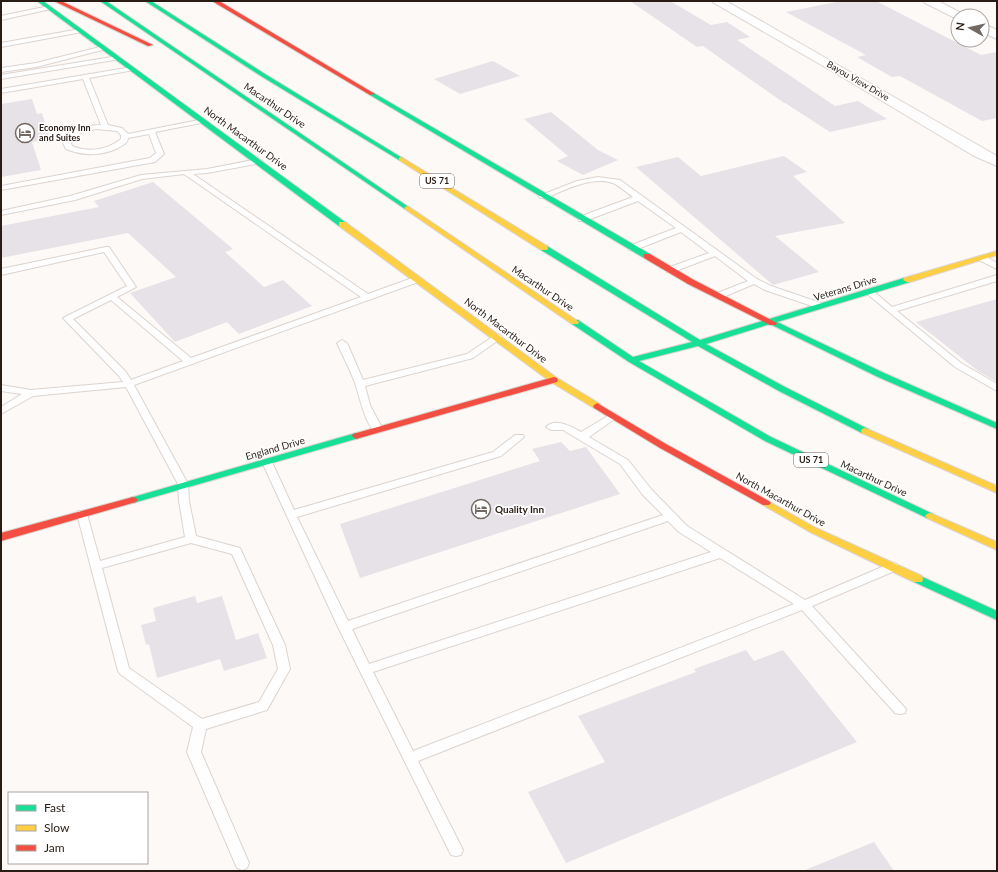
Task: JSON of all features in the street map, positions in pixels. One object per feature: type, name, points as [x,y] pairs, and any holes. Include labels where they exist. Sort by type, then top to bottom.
[{"type":"main road","name":"North Macarthur Drive","points":[[40,1],[554,380],[663,446],[813,530],[997,616]]},
{"type":"main road","points":[[57,1],[112,28],[205,69]]},
{"type":"main road","name":"Macarthur Drive","points":[[103,1],[632,360],[768,439],[947,524],[997,546]]},
{"type":"main road","name":"Macarthur Drive","points":[[148,1],[606,288],[699,343],[810,403],[912,453],[997,490]]},
{"type":"main road","points":[[158,1],[175,19]]},
{"type":"main road","points":[[215,1],[670,270],[768,322],[930,398],[997,426]]},
{"type":"main road","name":"Veterans Drive","points":[[632,360],[699,343],[997,253]]},
{"type":"main road","name":"England Drive","points":[[1,537],[183,484],[267,462],[554,380]]},
{"type":"street","name":"Bayou View Drive","points":[[718,1],[841,71],[979,153],[997,162]]},
{"type":"street","points":[[928,1],[950,12]]},
{"type":"lane","points":[[1,18],[49,8]]},
{"type":"lane","points":[[1,45],[80,31]]},
{"type":"lane","points":[[1,70],[36,65],[104,48]]},
{"type":"lane","points":[[1,77],[118,58]]},
{"type":"lane","points":[[1,91],[132,69]]},
{"type":"lane","points":[[85,77],[105,127]]},
{"type":"lane","points":[[126,136],[204,121]]},
{"type":"lane","points":[[105,127],[120,129],[126,136],[125,140],[120,144],[103,151],[83,152],[69,147],[67,143],[72,135],[87,129],[105,127]]},
{"type":"lane","points":[[1,188],[152,160],[160,154],[151,131]]},
{"type":"lane","points":[[1,213],[72,198],[141,178],[185,172],[207,171],[258,161]]},
{"type":"lane","points":[[185,172],[367,297]]},
{"type":"lane","points":[[543,196],[588,181],[602,179],[617,182],[754,280],[768,288],[821,306]]},
{"type":"lane","points":[[582,219],[640,198]]},
{"type":"lane","points":[[632,248],[682,229]]},
{"type":"lane","points":[[1,272],[106,249],[132,287],[67,318],[123,374],[129,384],[183,484],[184,501],[191,539]]},
{"type":"lane","points":[[670,270],[716,253]]},
{"type":"lane","points":[[982,258],[997,267]]},
{"type":"lane","points":[[891,310],[997,278]]},
{"type":"lane","points":[[1,388],[31,393],[129,384],[418,279]]},
{"type":"lane","points":[[718,296],[754,280]]},
{"type":"lane","points":[[869,292],[958,365],[997,388]]},
{"type":"lane","points":[[112,297],[190,362]]},
{"type":"lane","points":[[360,384],[470,356],[497,337]]},
{"type":"lane","points":[[342,343],[360,384],[365,404],[378,430]]},
{"type":"lane","points":[[1,411],[31,393]]},
{"type":"lane","points":[[581,437],[613,416]]},
{"type":"lane","points":[[551,427],[565,427],[624,462],[647,492],[683,529],[804,605],[900,709]]},
{"type":"lane","points":[[291,515],[497,454],[519,437]]},
{"type":"lane","points":[[267,462],[344,627],[456,850]]},
{"type":"lane","points":[[82,514],[124,671],[200,725]]},
{"type":"lane","points":[[344,627],[670,516]]},
{"type":"lane","points":[[96,566],[191,539],[236,551],[280,645],[284,670],[263,706],[200,725]]},
{"type":"lane","points":[[366,670],[721,553]]},
{"type":"lane","points":[[411,758],[804,605],[893,567]]},
{"type":"lane","points":[[200,725],[194,752],[242,864]]},
{"type":"building","points":[[630,1],[670,1],[711,25],[727,22],[750,37],[737,40],[835,106],[858,101],[887,119],[830,132],[784,103],[703,46],[697,47]]},
{"type":"building","points":[[841,1],[876,1],[950,39],[950,48],[967,48],[981,55],[997,52],[997,118],[982,121],[900,76],[892,77],[857,57],[866,55],[786,12]]},
{"type":"building","points":[[493,61],[520,76],[460,94],[434,79]]},
{"type":"building","name":"Economy Inn and Suites","points":[[32,99],[37,114],[42,113],[50,139],[32,142],[41,170],[1,177],[1,104]]},
{"type":"building","points":[[551,112],[598,150],[618,160],[583,175],[557,161],[568,156],[524,119]]},
{"type":"building","points":[[784,156],[807,172],[793,176],[845,223],[775,236],[819,272],[773,285],[636,167],[678,157],[701,176]]},
{"type":"building","points":[[153,182],[233,249],[225,252],[264,287],[283,280],[312,306],[239,334],[227,322],[175,342],[130,293],[176,277],[128,233],[1,258],[1,226],[99,207],[94,201]]},
{"type":"building","points":[[997,299],[997,382],[978,371],[916,322]]},
{"type":"building","name":"Quality Inn","points":[[561,442],[570,451],[586,447],[620,494],[360,578],[340,524],[540,461],[532,449]]},
{"type":"building","points":[[195,596],[197,603],[222,596],[236,640],[258,633],[267,658],[224,671],[220,659],[157,678],[149,644],[146,645],[141,625],[156,621],[153,608]]},
{"type":"building","points":[[746,650],[754,661],[783,650],[857,742],[566,863],[528,792],[605,762],[578,716],[696,672],[694,669]]},
{"type":"building","points":[[874,842],[894,871],[805,871],[805,870]]},
{"type":"traffic: fast","points":[[40,1],[342,224]]},
{"type":"traffic: fast","points":[[103,1],[407,208]]},
{"type":"traffic: fast","points":[[148,1],[263,75],[401,159]]},
{"type":"traffic: fast","points":[[372,94],[647,256]]},
{"type":"traffic: fast","points":[[544,248],[622,297],[742,367],[823,411],[865,431]]},
{"type":"traffic: fast","points":[[699,343],[907,280]]},
{"type":"traffic: fast","points":[[575,322],[632,360],[768,439],[930,516]]},
{"type":"traffic: fast","points":[[773,323],[881,375],[997,426]]},
{"type":"traffic: fast","points":[[632,360],[699,343]]},
{"type":"traffic: fast","points":[[133,500],[356,436]]},
{"type":"traffic: fast","points":[[918,579],[997,616]]},
{"type":"traffic: slow","points":[[401,159],[544,248]]},
{"type":"traffic: slow","points":[[407,208],[575,322]]},
{"type":"traffic: slow","points":[[342,224],[554,380],[597,406]]},
{"type":"traffic: slow","points":[[907,280],[997,253]]},
{"type":"traffic: slow","points":[[865,431],[997,490]]},
{"type":"traffic: slow","points":[[766,503],[813,530],[918,579]]},
{"type":"traffic: slow","points":[[930,516],[997,546]]},
{"type":"traffic: jam","points":[[57,1],[150,45]]},
{"type":"traffic: jam","points":[[215,1],[372,94]]},
{"type":"traffic: jam","points":[[647,256],[691,282],[773,323]]},
{"type":"traffic: jam","points":[[356,436],[554,380]]},
{"type":"traffic: jam","points":[[597,406],[663,446],[766,503]]},
{"type":"traffic: jam","points":[[1,537],[133,500]]},
{"type":"place","name":"Economy Inn and Suites","points":[[25,133]]},
{"type":"place","name":"Quality Inn","points":[[481,509]]}]
